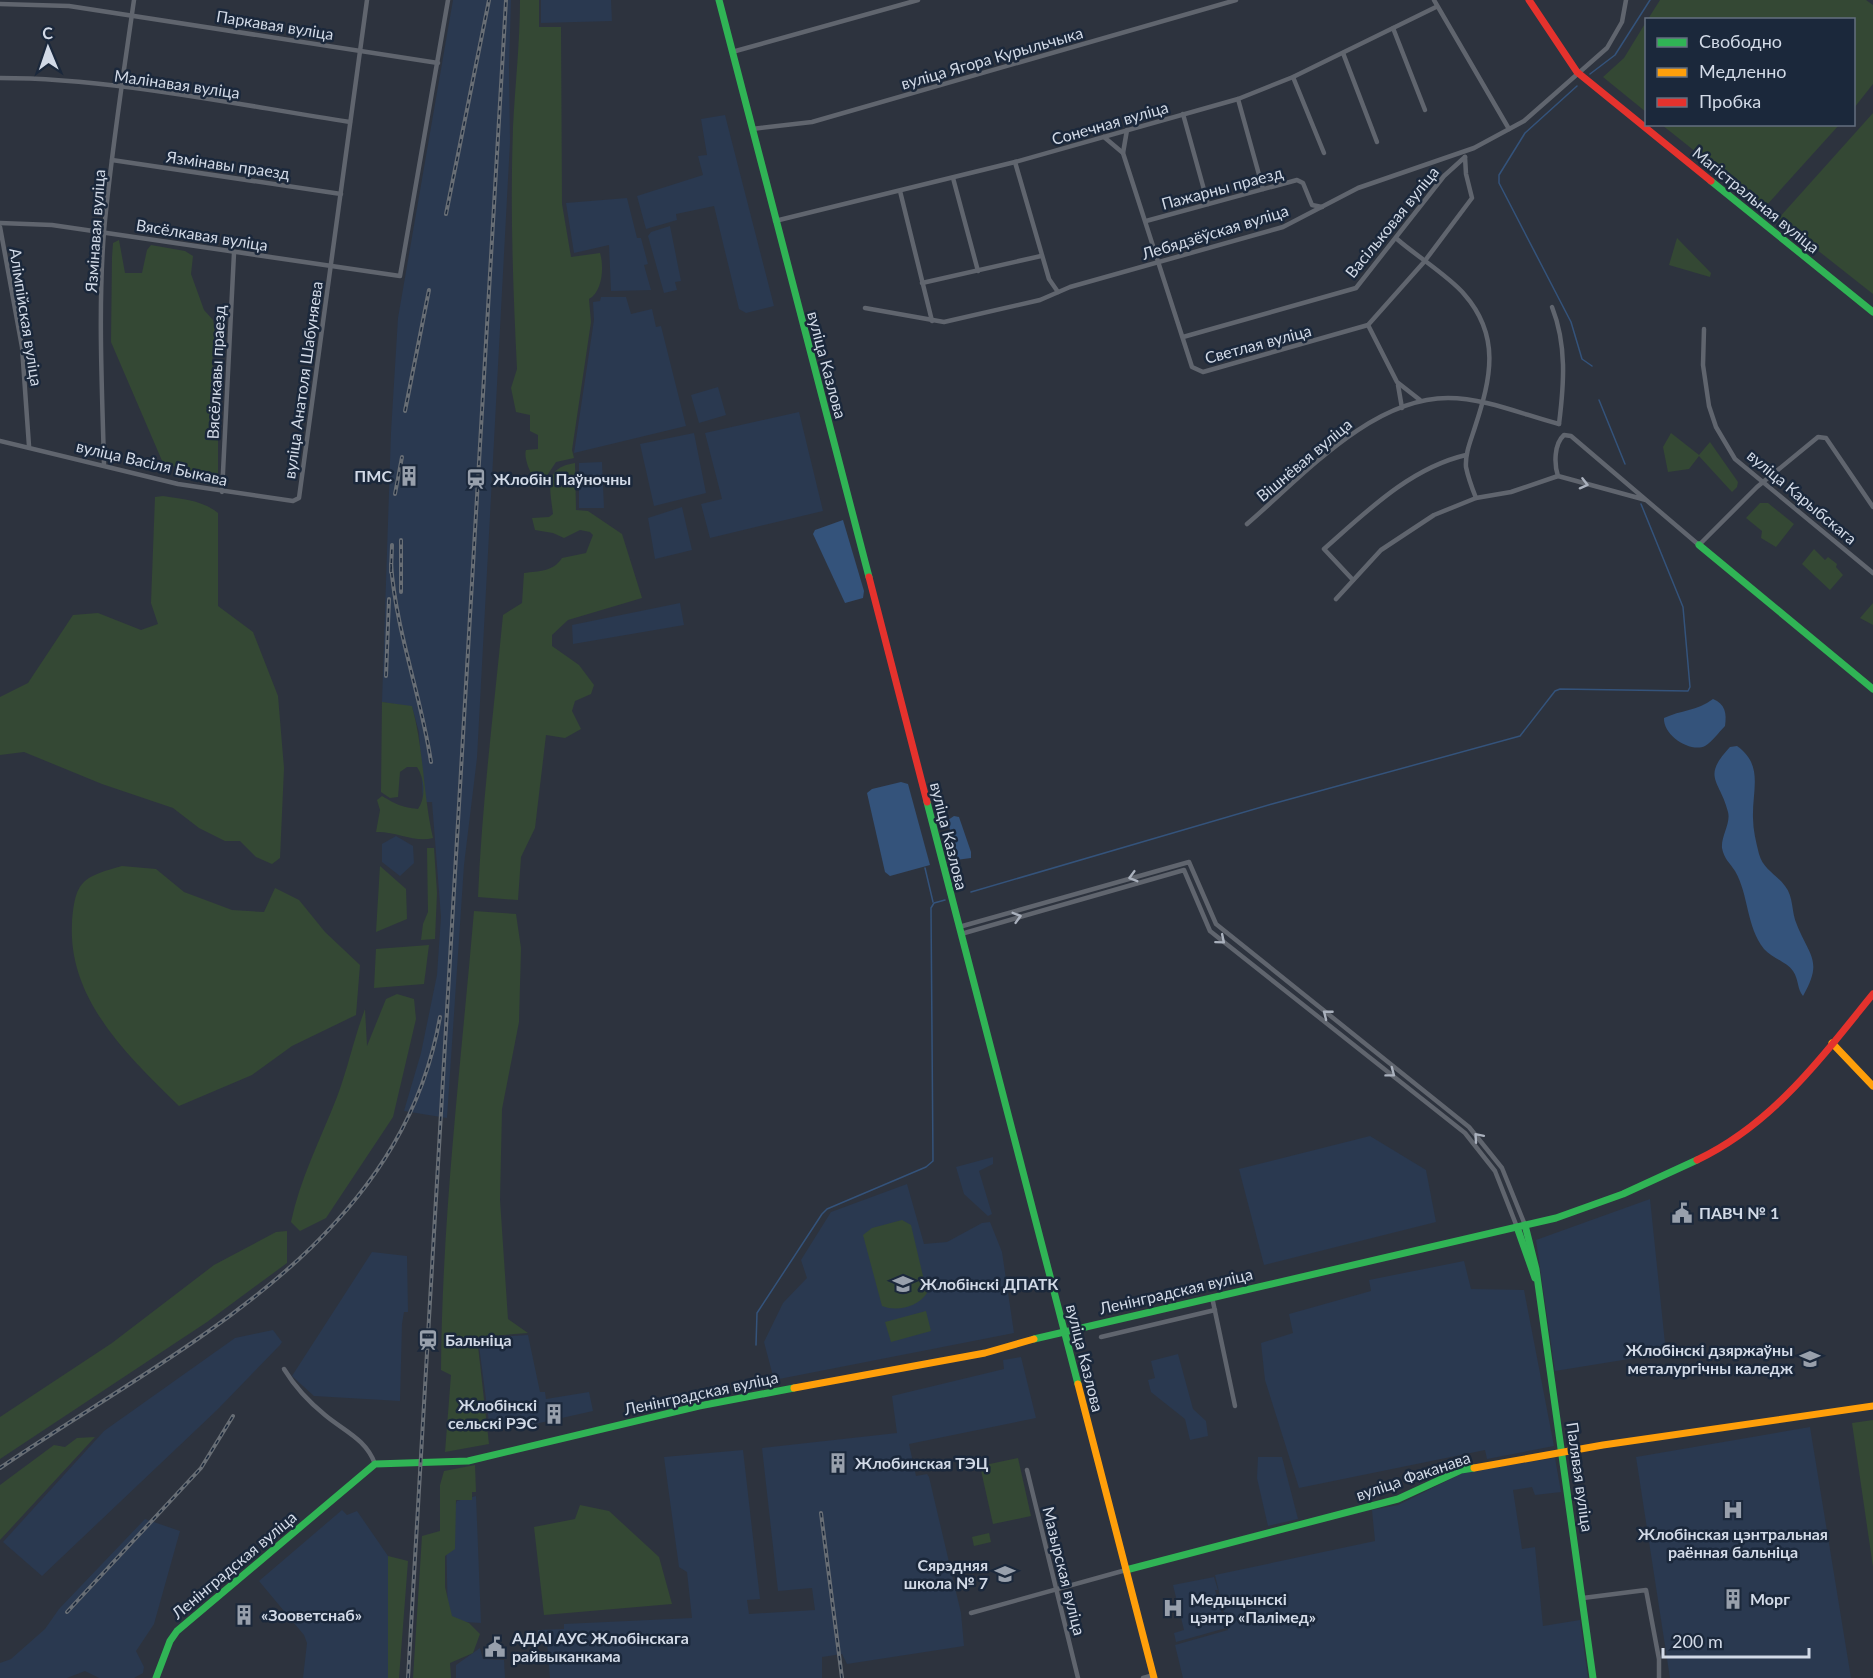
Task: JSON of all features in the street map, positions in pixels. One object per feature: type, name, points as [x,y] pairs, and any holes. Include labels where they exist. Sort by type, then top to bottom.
[{"type":"main road","name":"вуліца Казлова","points":[[718,0],[1154,1677]]},
{"type":"main road","name":"Магістральная вуліца","points":[[1529,0],[1577,72],[1873,312]]},
{"type":"main road","points":[[1699,545],[1873,689]]},
{"type":"main road","name":"Ленінградская вуліца","points":[[156,1678],[170,1641],[177,1631],[375,1464],[468,1461],[699,1406],[985,1353],[1064,1330],[1521,1226],[1623,1194],[1718,1150],[1751,1129],[1795,1089],[1873,994]]},
{"type":"main road","points":[[1832,1044],[1873,1086]]},
{"type":"main road","name":"Палявая вуліца","points":[[1521,1226],[1530,1270],[1536,1281],[1563,1452],[1593,1678]]},
{"type":"main road","name":"вуліца Факанава","points":[[1126,1570],[1398,1499],[1461,1470],[1563,1452],[1873,1406]]},
{"type":"street","name":"Язмінавая вуліца","points":[[104,464],[101,354],[104,232],[120,87],[134,0]]},
{"type":"street","name":"вуліца Анатоля Шабуняева","points":[[299,498],[350,122],[362,50],[367,0]]},
{"type":"street","points":[[438,63],[448,0]]},
{"type":"street","points":[[732,52],[918,0]]},
{"type":"street","name":"вуліца Ягора Курыльчыка","points":[[752,129],[812,122],[1236,0]]},
{"type":"street","points":[[1434,0],[1509,129]]},
{"type":"street","name":"Лебядзёўская вуліца","points":[[865,308],[944,322],[1040,300],[1058,292],[1283,227],[1358,188],[1473,148],[1524,121],[1607,48],[1622,22],[1626,0]]},
{"type":"street","name":"Паркавая вуліца","points":[[0,4],[69,6],[438,63]]},
{"type":"street","name":"Сонечная вуліца","points":[[776,221],[1015,162],[1238,99],[1293,77],[1436,7]]},
{"type":"street","points":[[1393,28],[1425,110]]},
{"type":"street","points":[[1343,53],[1377,142]]},
{"type":"street","name":"Вясёлкавая вуліца","points":[[0,225],[30,222],[400,276],[438,63]]},
{"type":"street","points":[[1293,77],[1324,153]]},
{"type":"street","name":"Малінавая вуліца","points":[[0,78],[44,78],[120,87],[350,122]]},
{"type":"street","points":[[1238,99],[1263,189]]},
{"type":"street","points":[[1183,114],[1208,204]]},
{"type":"street","points":[[1123,153],[1127,130]]},
{"type":"street","points":[[1104,137],[1123,153]]},
{"type":"street","name":"Васільковая вуліца","points":[[1183,337],[1356,288],[1454,165],[1473,148]]},
{"type":"street","name":"Светлая вуліца","points":[[1123,153],[1160,262],[1191,368],[1203,372],[1368,326]]},
{"type":"street","points":[[1449,157],[1454,165]]},
{"type":"street","points":[[1402,408],[1397,382],[1368,326],[1424,262],[1472,198],[1466,174],[1465,157]]},
{"type":"street","name":"Язмінавы праезд","points":[[112,160],[340,194]]},
{"type":"street","points":[[1015,162],[1048,279],[1058,292]]},
{"type":"street","points":[[953,178],[978,271]]},
{"type":"street","name":"Пажарны праезд","points":[[1146,221],[1301,180],[1312,205],[1323,207]]},
{"type":"street","points":[[900,191],[932,321]]},
{"type":"street","name":"Алімпійская вуліца","points":[[0,225],[21,346],[29,446]]},
{"type":"street","points":[[1397,239],[1463,292],[1483,321],[1490,343],[1483,403],[1467,455],[1466,467],[1476,498]]},
{"type":"street","name":"Вясёлкавы праезд","points":[[222,492],[234,253]]},
{"type":"street","points":[[922,283],[1041,256]]},
{"type":"street","points":[[1552,307],[1562,340],[1564,376],[1559,424],[1568,435],[1699,545],[1762,483],[1818,437],[1823,436],[1873,507]]},
{"type":"street","name":"вуліца Карыбскага","points":[[1704,329],[1703,372],[1713,420],[1735,459],[1873,573]]},
{"type":"street","points":[[1397,382],[1420,400]]},
{"type":"street","name":"Вішнёвая вуліца","points":[[1247,524],[1364,426],[1420,400],[1451,398],[1483,403],[1559,424]]},
{"type":"street","points":[[1558,476],[1555,464],[1558,445],[1561,438],[1568,435]]},
{"type":"street","name":"вуліца Васіля Быкава","points":[[0,441],[104,464],[178,484],[293,501],[299,498]]},
{"type":"street","points":[[1353,580],[1324,549],[1382,498],[1451,459],[1467,455]]},
{"type":"street","points":[[1336,599],[1381,550],[1411,529],[1455,504],[1511,492],[1558,476],[1646,500]]},
{"type":"street","points":[[960,930],[1189,862],[1215,924],[1469,1126],[1502,1168],[1521,1226]]},
{"type":"street","points":[[960,930],[1184,870],[1210,931],[1465,1133],[1495,1171],[1521,1226]]},
{"type":"street","points":[[1212,1297],[1235,1406]]},
{"type":"street","points":[[1101,1337],[1215,1310]]},
{"type":"street","points":[[284,1369],[304,1396],[366,1446],[375,1464]]},
{"type":"street","name":"Мазырская вуліца","points":[[1027,1470],[1078,1678]]},
{"type":"street","name":"вуліца Факанава","points":[[971,1613],[1126,1570]]},
{"type":"street","points":[[1582,1598],[1646,1590],[1659,1659],[1659,1678]]},
{"type":"street","points":[[1143,1678],[1154,1677]]},
{"type":"shaded area","points":[[453,0],[511,0],[510,142],[477,758],[464,865],[447,1118],[404,1111],[421,1053],[437,975],[441,917],[432,802],[423,802],[419,732],[412,707],[382,702],[391,432],[398,318]]},
{"type":"shaded area","points":[[541,0],[611,0],[612,21],[541,23]]},
{"type":"shaded area","points":[[725,115],[774,306],[746,313],[739,309],[714,206],[676,214],[677,220],[646,229],[637,196],[703,175],[698,156],[707,155],[701,119]]},
{"type":"shaded area","points":[[627,198],[637,238],[641,238],[648,264],[644,265],[651,290],[611,291],[609,245],[574,253],[566,203]]},
{"type":"shaded area","points":[[670,226],[681,281],[675,282],[677,290],[664,293],[648,236],[651,232]]},
{"type":"shaded area","points":[[601,297],[626,297],[631,314],[652,309],[656,327],[661,326],[686,426],[574,453],[594,320],[593,302],[600,301]]},
{"type":"shaded area","points":[[718,387],[726,415],[699,423],[691,395]]},
{"type":"shaded area","points":[[799,412],[823,511],[710,538],[701,504],[722,499],[705,433]]},
{"type":"shaded area","points":[[694,433],[706,493],[654,506],[640,444]]},
{"type":"shaded area","points":[[602,462],[604,508],[579,508],[579,463]]},
{"type":"shaded area","points":[[682,507],[692,550],[655,559],[648,518]]},
{"type":"shaded area","points":[[843,520],[864,591],[863,598],[845,603],[813,534],[815,530]]},
{"type":"shaded area","points":[[680,603],[684,625],[573,644],[572,625]]},
{"type":"shaded area","points":[[1713,699],[1724,710],[1725,726],[1708,744],[1699,748],[1686,745],[1668,731],[1664,718],[1701,706]]},
{"type":"shaded area","points":[[1737,746],[1751,761],[1754,770],[1753,822],[1759,854],[1763,864],[1788,890],[1795,920],[1812,959],[1812,975],[1803,996],[1793,971],[1767,952],[1758,940],[1740,880],[1723,852],[1722,843],[1729,816],[1715,779],[1715,773],[1721,757],[1730,747]]},
{"type":"shaded area","points":[[901,782],[908,784],[930,865],[890,876],[885,872],[867,793],[872,789]]},
{"type":"shaded area","points":[[954,816],[959,817],[971,858],[956,860],[948,820]]},
{"type":"shaded area","points":[[396,836],[413,846],[414,863],[400,876],[382,862],[382,844]]},
{"type":"shaded area","points":[[1370,1136],[1426,1170],[1436,1222],[1264,1265],[1239,1169]]},
{"type":"shaded area","points":[[993,1157],[993,1164],[979,1171],[992,1214],[988,1216],[964,1194],[956,1167]]},
{"type":"shaded area","name":"Жлобінскі ДПАТК","points":[[907,1184],[924,1244],[947,1242],[982,1223],[990,1222],[1002,1252],[1014,1333],[774,1380],[764,1342],[783,1303],[807,1278],[801,1260],[831,1212]]},
{"type":"shaded area","points":[[1650,1199],[1666,1353],[1555,1371],[1536,1240]]},
{"type":"shaded area","points":[[372,1252],[407,1256],[408,1312],[404,1312],[402,1324],[400,1401],[314,1396],[292,1376]]},
{"type":"shaded area","points":[[1464,1261],[1471,1289],[1524,1290],[1554,1446],[1487,1459],[1485,1450],[1299,1488],[1265,1380],[1261,1343],[1293,1333],[1289,1314],[1371,1291],[1369,1280]]},
{"type":"shaded area","points":[[273,1330],[282,1342],[280,1345],[218,1409],[42,1576],[3,1542],[104,1431],[235,1338]]},
{"type":"shaded area","name":"Жлобінскі сельскі РЭС","points":[[528,1335],[540,1392],[545,1392],[546,1399],[589,1392],[593,1411],[517,1428],[516,1425],[490,1430],[478,1338]]},
{"type":"shaded area","points":[[1178,1354],[1193,1409],[1206,1421],[1208,1436],[1190,1440],[1185,1419],[1151,1392],[1148,1380],[1155,1378],[1151,1361]]},
{"type":"shaded area","points":[[1021,1357],[1036,1418],[909,1444],[916,1476],[927,1474],[929,1477],[961,1613],[964,1646],[847,1664],[842,1654],[822,1657],[822,1678],[550,1678],[547,1643],[528,1644],[528,1637],[538,1637],[538,1630],[564,1629],[564,1624],[692,1618],[687,1572],[679,1567],[664,1457],[743,1450],[760,1599],[747,1600],[749,1614],[815,1610],[812,1588],[778,1591],[762,1448],[897,1433],[892,1396],[1004,1369],[1003,1360]]},
{"type":"shaded area","name":"Жлобінская цэнтральная раённая бальніца","points":[[1810,1427],[1851,1678],[1670,1678],[1636,1457]]},
{"type":"shaded area","points":[[1258,1457],[1282,1457],[1298,1519],[1268,1526],[1257,1478]]},
{"type":"shaded area","points":[[1555,1458],[1561,1492],[1535,1495],[1532,1487],[1513,1490],[1522,1549],[1535,1547],[1543,1626],[1580,1620],[1588,1678],[1183,1678],[1175,1645],[1228,1630],[1215,1575],[1375,1541],[1372,1510],[1398,1505],[1465,1472]]},
{"type":"shaded area","points":[[476,1496],[481,1623],[448,1621],[446,1534],[457,1501]]},
{"type":"shaded area","points":[[342,1510],[347,1515],[357,1511],[388,1556],[388,1678],[303,1678],[307,1643],[304,1635],[259,1581]]},
{"type":"shaded area","points":[[145,1519],[180,1531],[154,1624],[136,1651],[144,1667],[143,1673],[134,1678],[99,1678],[85,1671],[67,1678],[0,1678],[0,1663],[11,1659],[45,1629],[59,1609]]},
{"type":"shaded area","points":[[1214,1577],[1218,1590],[1215,1590],[1226,1628],[1176,1642],[1174,1633],[1184,1630],[1173,1585]]},
{"type":"shaded area","points":[[480,1648],[483,1659],[504,1660],[505,1678],[456,1678],[456,1665]]},
{"type":"green space","points":[[520,0],[539,0],[539,27],[561,27],[562,204],[571,257],[600,253],[602,265],[600,284],[589,299],[591,322],[572,450],[574,458],[556,462],[540,486],[529,469],[525,454],[526,450],[538,449],[538,435],[530,431],[530,415],[516,412],[511,388],[517,369],[512,188]]},
{"type":"green space","points":[[1660,0],[1866,0],[1873,5],[1873,84],[1855,107],[1855,18],[1649,18]]},
{"type":"green space","points":[[1645,24],[1645,111],[1603,77],[1624,58]]},
{"type":"green space","points":[[1873,113],[1873,294],[1778,219]]},
{"type":"green space","points":[[1663,126],[1838,126],[1765,207]]},
{"type":"green space","points":[[1677,238],[1711,273],[1710,277],[1669,265]]},
{"type":"green space","points":[[119,240],[125,273],[142,273],[147,250],[151,245],[185,251],[193,256],[191,274],[204,310],[213,320],[216,336],[212,362],[218,401],[218,481],[210,485],[181,476],[174,466],[163,463],[111,342],[113,243]]},
{"type":"green space","points":[[1671,433],[1699,455],[1710,442],[1738,482],[1737,487],[1732,492],[1699,456],[1689,469],[1668,472],[1663,447]]},
{"type":"green space","points":[[575,463],[576,510],[588,511],[622,534],[642,598],[568,620],[552,635],[552,646],[579,665],[594,685],[591,694],[575,701],[572,711],[581,729],[565,738],[546,735],[535,828],[521,857],[518,900],[478,897],[485,791],[503,615],[522,603],[524,573],[545,570],[554,566],[562,558],[586,553],[593,535],[590,532],[580,530],[564,538],[553,533],[535,530],[532,518],[549,517],[553,514],[550,488],[553,474],[558,469]]},
{"type":"green space","points":[[163,496],[199,503],[218,513],[218,606],[253,632],[278,696],[284,768],[280,858],[272,864],[256,857],[240,841],[225,841],[199,828],[173,808],[102,784],[24,752],[0,755],[0,697],[28,683],[73,615],[98,613],[141,630],[158,624],[151,603],[155,497]]},
{"type":"green space","points":[[1760,503],[1768,503],[1794,524],[1776,547],[1761,538],[1762,531],[1746,518]]},
{"type":"green space","points":[[1814,549],[1825,560],[1828,557],[1837,564],[1836,567],[1843,575],[1830,590],[1802,564]]},
{"type":"green space","points":[[1873,603],[1873,625],[1860,618]]},
{"type":"green space","points":[[382,702],[412,706],[433,838],[419,839],[376,832],[380,810],[377,800],[382,796],[398,805],[418,809],[424,788],[417,767],[407,767],[400,772],[398,797],[390,798],[381,792]]},
{"type":"green space","points":[[427,848],[434,848],[437,893],[435,939],[421,940],[423,924],[428,912]]},
{"type":"green space","points":[[122,866],[156,869],[184,892],[232,910],[264,912],[275,888],[299,900],[325,932],[360,965],[356,1015],[292,1046],[252,1075],[179,1106],[141,1068],[105,1025],[80,978],[73,952],[73,910],[79,890],[89,878]]},
{"type":"green space","points":[[380,866],[406,889],[407,919],[376,932]]},
{"type":"green space","points":[[474,911],[516,914],[521,948],[519,1022],[502,1109],[500,1200],[508,1319],[528,1333],[477,1337],[489,1444],[445,1452],[451,1375],[441,1370],[445,1255]]},
{"type":"green space","points":[[429,945],[424,984],[374,988],[376,949]]},
{"type":"green space","points":[[397,994],[414,999],[416,1019],[393,1117],[326,1218],[300,1231],[291,1222],[295,1206],[305,1174],[341,1086],[365,1009],[367,1046],[386,999]]},
{"type":"green space","points":[[902,1220],[911,1225],[927,1293],[913,1305],[888,1308],[882,1306],[863,1235],[872,1228]]},
{"type":"green space","points":[[287,1231],[287,1263],[207,1322],[0,1459],[0,1417],[112,1343],[214,1265],[276,1232]]},
{"type":"green space","points":[[926,1311],[931,1331],[891,1342],[885,1322]]},
{"type":"green space","points":[[1873,1420],[1873,1567],[1852,1423]]},
{"type":"green space","points":[[95,1437],[0,1540],[0,1485],[54,1445],[65,1447],[77,1438]]},
{"type":"green space","points":[[1018,1458],[1031,1516],[993,1524],[980,1466]]},
{"type":"green space","points":[[475,1465],[476,1492],[472,1492],[472,1500],[456,1500],[455,1549],[445,1556],[445,1587],[452,1616],[469,1623],[480,1634],[473,1653],[450,1663],[451,1678],[413,1678],[422,1536],[440,1531],[440,1485],[444,1471]]},
{"type":"green space","points":[[580,1505],[609,1511],[659,1557],[672,1604],[544,1615],[534,1527],[575,1519]]},
{"type":"green space","points":[[989,1533],[991,1542],[974,1546],[972,1537]]},
{"type":"green space","points":[[388,1556],[408,1561],[399,1678],[388,1678]]},
{"type":"waterway","points":[[1590,74],[1615,55],[1650,0]]},
{"type":"waterway","points":[[1577,86],[1525,133],[1499,175],[1499,183],[1571,322],[1582,359],[1592,366]]},
{"type":"waterway","points":[[1599,400],[1625,464]]},
{"type":"waterway","points":[[971,892],[1272,804],[1520,736],[1555,691],[1560,689],[1688,691],[1690,687],[1683,607],[1641,504]]},
{"type":"waterway","points":[[925,868],[933,902]]},
{"type":"waterway","points":[[756,1345],[757,1313],[822,1214],[827,1209],[926,1167],[933,1161],[931,908],[934,903],[945,900]]},
{"type":"railway","points":[[446,214],[489,0]]},
{"type":"railway","points":[[408,1678],[506,0]]},
{"type":"railway","points":[[405,411],[429,290]]},
{"type":"railway","points":[[395,494],[402,457]]},
{"type":"railway","points":[[401,540],[401,592]]},
{"type":"railway","points":[[391,572],[392,545]]},
{"type":"railway","points":[[391,564],[403,639],[431,762]]},
{"type":"railway","points":[[386,676],[389,599]]},
{"type":"railway","points":[[0,1468],[205,1334],[270,1284],[329,1229],[379,1168],[417,1098],[440,1017]]},
{"type":"railway","points":[[67,1612],[201,1468],[233,1416]]},
{"type":"railway","points":[[821,1513],[842,1678]]},
{"type":"traffic: fast","points":[[719,0],[869,577]]},
{"type":"traffic: fast","points":[[1711,181],[1873,312]]},
{"type":"traffic: fast","points":[[1699,545],[1873,689]]},
{"type":"traffic: fast","points":[[927,802],[1078,1384]]},
{"type":"traffic: fast","points":[[1034,1339],[1556,1218],[1623,1194],[1697,1160]]},
{"type":"traffic: fast","points":[[1525,1225],[1536,1269],[1593,1678]]},
{"type":"traffic: fast","points":[[1517,1227],[1535,1278]]},
{"type":"traffic: fast","points":[[156,1678],[170,1641],[177,1631],[375,1464],[468,1461],[699,1406],[794,1388]]},
{"type":"traffic: fast","points":[[1126,1570],[1398,1499],[1461,1470],[1474,1468]]},
{"type":"traffic: slow","points":[[1832,1043],[1873,1086]]},
{"type":"traffic: slow","points":[[794,1388],[985,1353],[1034,1339]]},
{"type":"traffic: slow","points":[[1078,1384],[1154,1678]]},
{"type":"traffic: slow","points":[[1474,1468],[1603,1445],[1873,1406]]},
{"type":"traffic: jam","points":[[1529,0],[1577,72],[1711,181]]},
{"type":"traffic: jam","points":[[869,577],[927,802]]},
{"type":"traffic: jam","points":[[1697,1160],[1724,1145],[1772,1109],[1794,1088],[1873,994]]},
{"type":"place","name":"ПМС","points":[[409,476]]},
{"type":"place","name":"Жлобін Паўночны","points":[[476,479]]},
{"type":"place","name":"ПАВЧ № 1","points":[[1682,1213]]},
{"type":"place","name":"Жлобінскі ДПАТК","points":[[903,1284]]},
{"type":"place","name":"Бальніца","points":[[428,1340]]},
{"type":"place","name":"Жлобінскі дзяржаўны металургічны каледж","points":[[1810,1359]]},
{"type":"place","name":"Жлобінскі сельскі РЭС","points":[[554,1414]]},
{"type":"place","name":"Жлобинская ТЭЦ","points":[[838,1463]]},
{"type":"place","name":"Жлобінская цэнтральная раённая бальніца","points":[[1733,1510]]},
{"type":"place","name":"Сярэдняя школа № 7","points":[[1005,1574]]},
{"type":"place","name":"Морг","points":[[1733,1599]]},
{"type":"place","name":"Медыцынскі цэнтр «Палімед»","points":[[1173,1608]]},
{"type":"place","name":"«Зооветснаб»","points":[[244,1615]]},
{"type":"place","name":"АДАІ АУС Жлобінскага райвыканкама","points":[[495,1647]]}]
